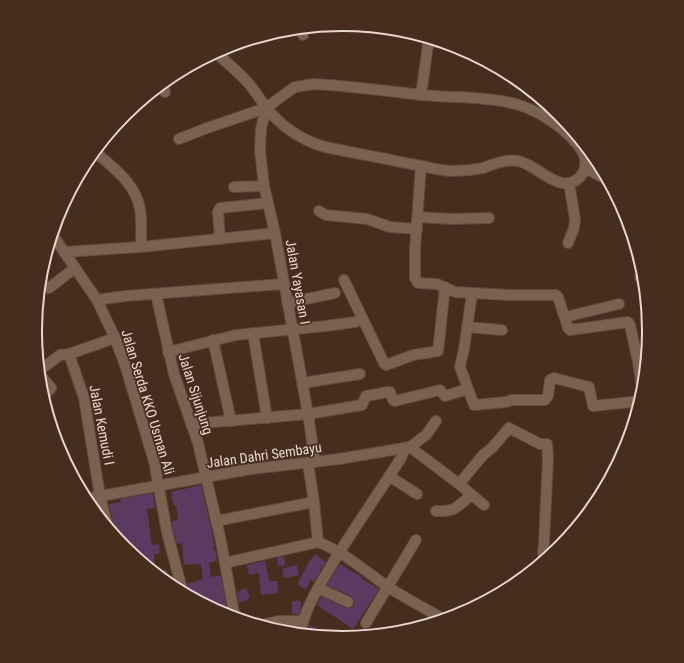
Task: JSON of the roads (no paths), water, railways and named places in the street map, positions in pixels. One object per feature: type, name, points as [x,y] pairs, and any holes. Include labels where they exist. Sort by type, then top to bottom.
[{"type":"street","points":[[421,95],[428,44]]},
{"type":"street","points":[[220,57],[242,76],[266,108],[289,131],[313,144],[445,170],[473,170],[504,161],[517,161],[531,166],[556,182],[569,183],[578,179],[585,168],[585,156]]},
{"type":"street","points":[[179,139],[266,108],[295,87],[314,84],[421,95],[503,101],[537,113],[572,138]]},
{"type":"street","name":"Jalan Yayasan I","points":[[266,108],[261,129],[260,150],[264,186],[308,414],[318,542]]},
{"type":"street","points":[[99,156],[134,191],[140,209],[141,247]]},
{"type":"street","points":[[421,166],[415,249],[415,280],[418,283],[436,284],[453,292],[472,294],[556,295],[569,329],[572,330],[626,322],[629,323],[640,373]]},
{"type":"street","points":[[585,168],[598,175]]},
{"type":"street","points":[[568,243],[574,228],[575,219],[569,183]]},
{"type":"street","points":[[234,187],[264,186]]},
{"type":"street","points":[[220,239],[218,212],[220,208],[268,203]]},
{"type":"street","points":[[319,211],[327,215],[367,219],[390,227],[417,229]]},
{"type":"street","points":[[418,217],[451,219],[489,218]]},
{"type":"street","points":[[64,252],[141,247],[274,233]]},
{"type":"street","name":"Jalan Serda KKO Usman Ali","points":[[56,240],[97,300],[115,338],[126,368],[159,485],[167,532],[181,585]]},
{"type":"street","points":[[49,288],[75,268]]},
{"type":"street","points":[[344,280],[385,364],[413,355],[437,352],[439,349],[445,288]]},
{"type":"street","points":[[97,300],[283,284]]},
{"type":"street","points":[[287,303],[335,293]]},
{"type":"street","name":"Jalan Sijunjung","points":[[156,294],[174,374],[196,437],[206,476],[225,563],[234,612]]},
{"type":"street","points":[[472,294],[460,367],[475,406],[512,400],[546,400],[550,380],[554,378],[588,388],[593,406],[634,402]]},
{"type":"street","points":[[565,317],[619,304]]},
{"type":"street","points":[[168,352],[213,340],[252,333],[292,330],[347,323],[362,319]]},
{"type":"street","points":[[467,327],[502,330]]},
{"type":"street","points":[[252,333],[267,418]]},
{"type":"street","points":[[44,367],[60,355],[69,354],[115,338]]},
{"type":"street","points":[[213,340],[231,421]]},
{"type":"street","name":"Jalan Kemudi I","points":[[69,354],[86,405],[100,496],[105,515]]},
{"type":"street","points":[[302,383],[360,374]]},
{"type":"street","points":[[45,380],[50,384],[51,388],[47,392]]},
{"type":"street","points":[[191,424],[308,414],[362,405],[366,396],[388,392],[395,401],[440,390],[445,396],[468,389]]},
{"type":"street","name":"Jalan Dahri Sembayu","points":[[92,498],[251,468],[339,459],[408,448],[426,435],[436,421]]},
{"type":"street","points":[[459,484],[483,455],[492,448],[510,428],[540,444],[547,446],[543,554]]},
{"type":"street","points":[[301,629],[302,621],[318,588],[339,552],[408,448],[459,484],[484,505]]},
{"type":"street","points":[[389,476],[417,494]]},
{"type":"street","points":[[436,511],[448,512],[454,510],[472,495]]},
{"type":"street","points":[[216,521],[314,502]]},
{"type":"street","points":[[366,623],[416,540]]},
{"type":"street","points":[[225,563],[318,542],[339,552],[388,586],[437,617]]},
{"type":"street","points":[[318,588],[348,602]]},
{"type":"street","points":[[271,623],[284,621],[302,621]]}]
